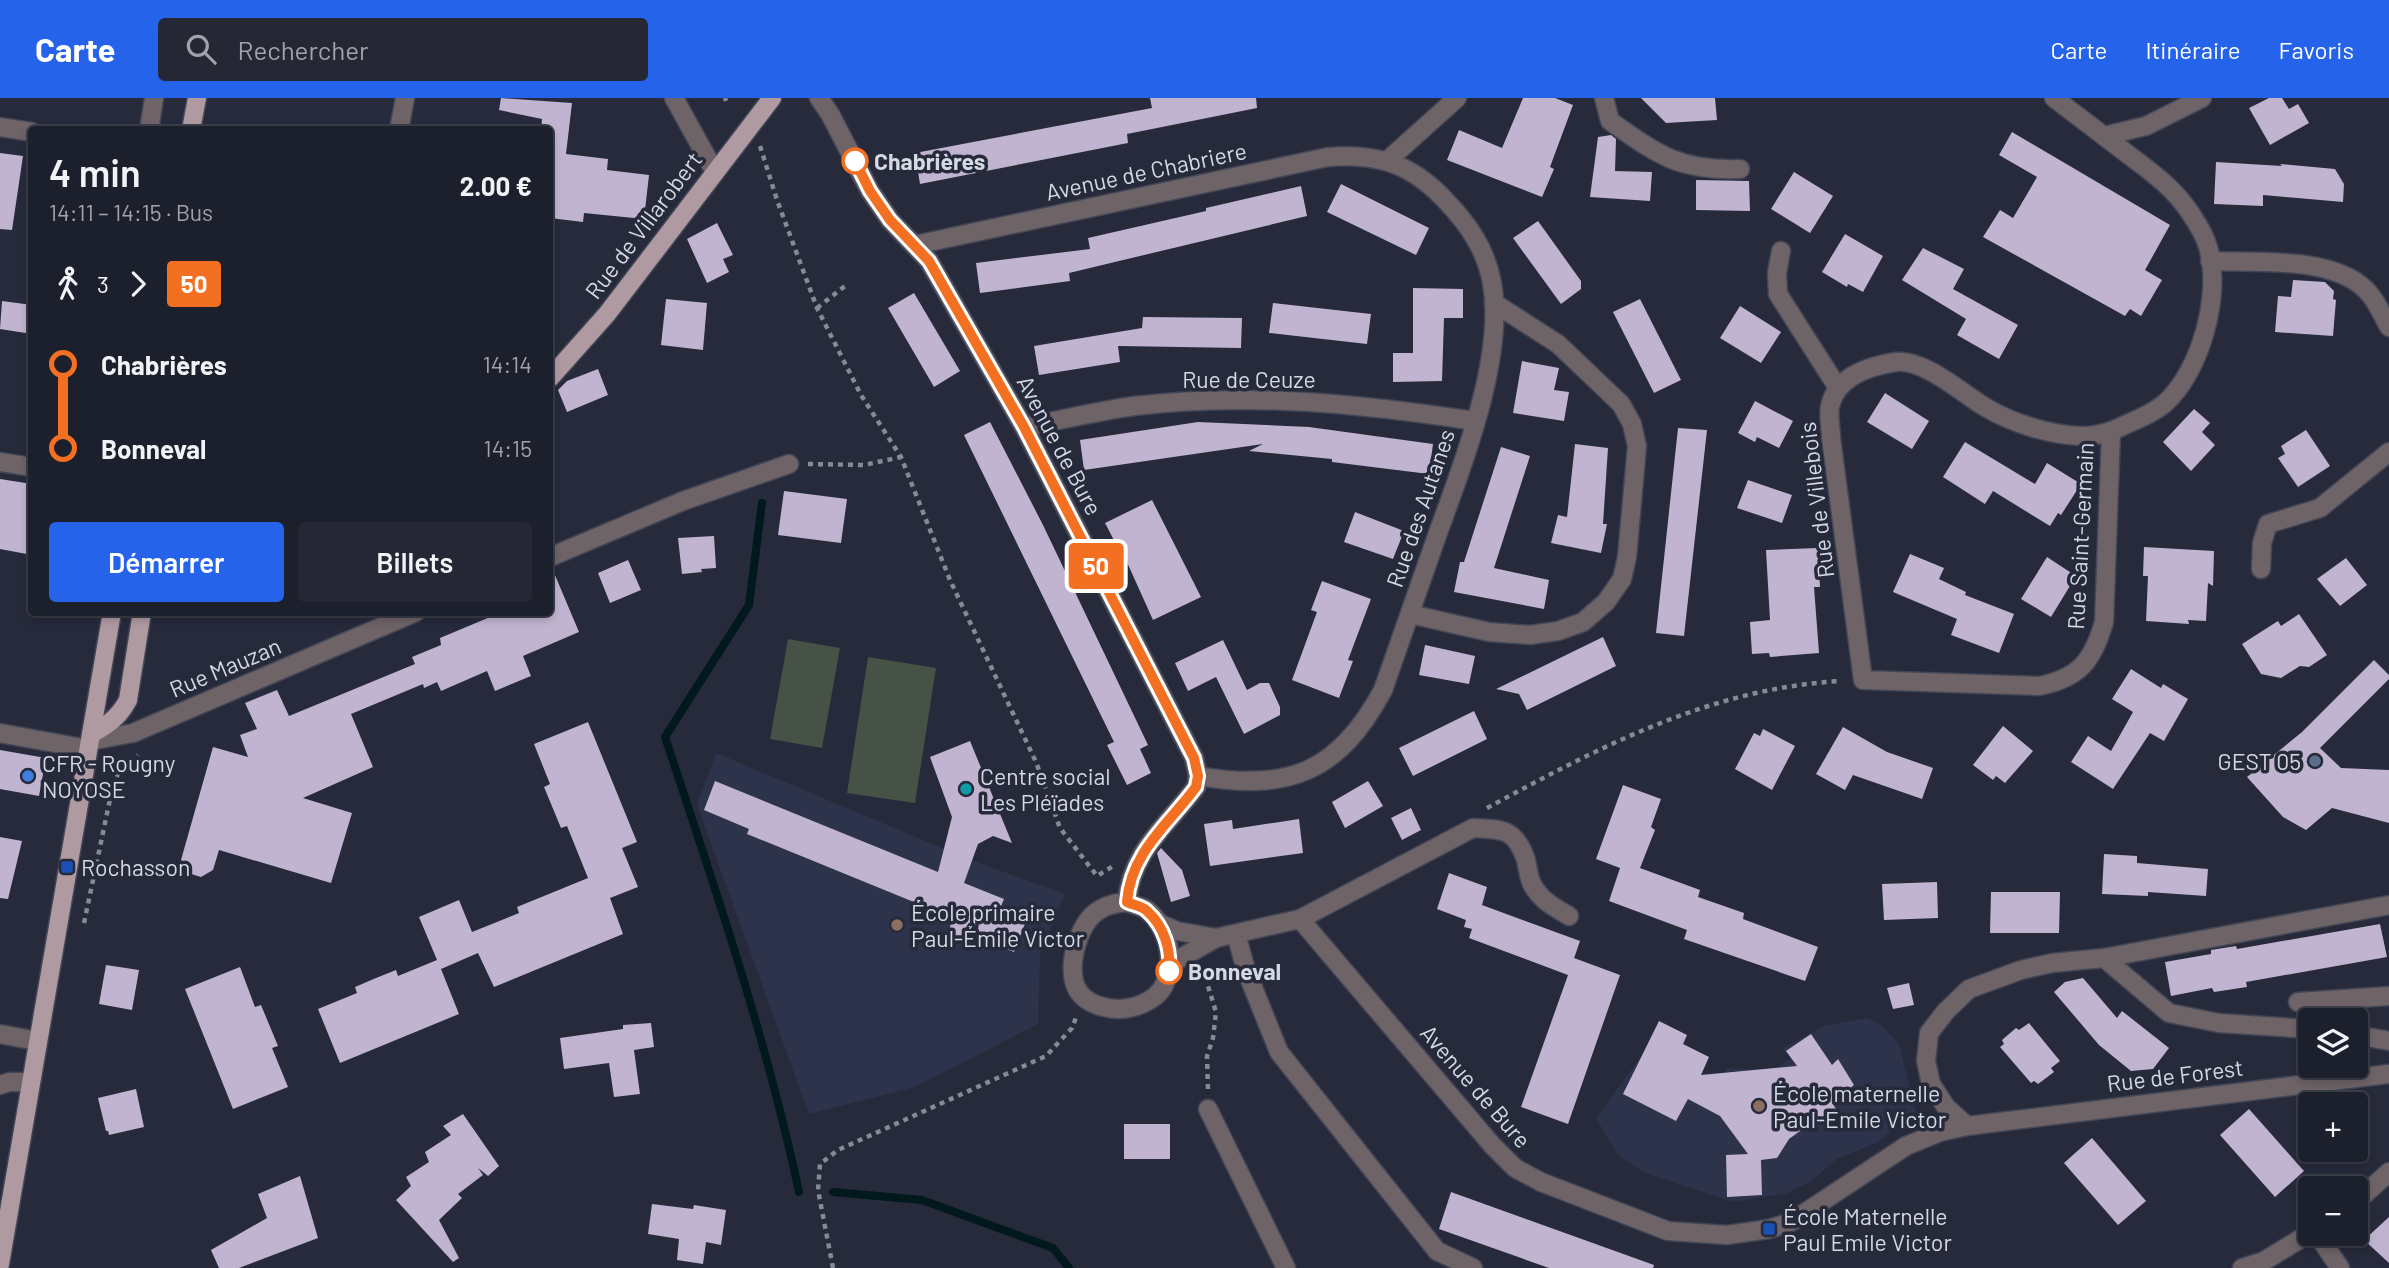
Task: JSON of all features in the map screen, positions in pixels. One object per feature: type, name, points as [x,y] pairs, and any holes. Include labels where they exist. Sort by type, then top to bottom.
[{"type":"main road","points":[[192,126],[197,98]]},
{"type":"main road","name":"Rue de Villarobert","points":[[557,361],[607,314],[772,98]]},
{"type":"main road","points":[[0,1264],[111,616]]},
{"type":"main road","points":[[90,742],[122,712],[128,700],[141,616]]},
{"type":"street","points":[[150,126],[154,98]]},
{"type":"street","points":[[400,126],[405,98]]},
{"type":"street","points":[[674,98],[715,172]]},
{"type":"street","name":"Avenue de Bure","points":[[819,98],[870,191],[890,220],[929,261],[1024,427],[1189,747],[1198,776]]},
{"type":"street","points":[[1388,160],[1457,98]]},
{"type":"street","points":[[1604,98],[1610,121],[1673,161],[1709,170],[1740,169]]},
{"type":"street","points":[[1781,251],[1777,272],[1778,294],[1838,387],[1853,374],[1875,366],[1900,362],[1923,367],[1987,408],[2024,425],[2082,436],[2111,432],[2141,418],[2164,403],[2185,378],[2206,329],[2211,304],[2208,246],[2191,214],[2171,187],[2054,98]]},
{"type":"street","points":[[2104,136],[2146,126],[2202,98]]},
{"type":"street","points":[[0,127],[28,131]]},
{"type":"street","name":"Avenue de Chabriere","points":[[915,245],[1328,157],[1356,155],[1388,160]]},
{"type":"street","name":"Rue des Autanes","points":[[1198,776],[1237,781],[1292,778],[1312,770],[1348,743],[1383,690],[1463,464],[1489,370],[1495,325],[1492,282],[1482,250],[1466,222],[1440,194],[1415,173],[1388,160]]},
{"type":"street","points":[[2210,261],[2319,266],[2347,275],[2368,291],[2389,327]]},
{"type":"street","points":[[1410,614],[1489,632],[1530,635],[1558,631],[1583,622],[1606,602],[1622,579],[1627,557],[1637,446],[1632,424],[1621,404],[1558,344],[1494,303]]},
{"type":"street","name":"Rue de Villebois","points":[[1838,387],[1830,407],[1831,438],[1863,680]]},
{"type":"street","name":"Rue de Ceuze","points":[[1024,427],[1133,406],[1226,401],[1376,406],[1475,421]]},
{"type":"street","name":"Rue Saint-Germain","points":[[1863,680],[2039,686],[2074,674],[2089,660],[2097,646],[2104,622],[2111,432]]},
{"type":"street","points":[[2261,569],[2262,543],[2268,524],[2320,509],[2389,452]]},
{"type":"street","points":[[0,461],[28,466]]},
{"type":"street","points":[[553,556],[683,501],[789,464]]},
{"type":"street","name":"Rue Mauzan","points":[[90,742],[133,733],[407,616]]},
{"type":"street","points":[[0,733],[90,742]]},
{"type":"street","points":[[1127,902],[1133,871],[1140,855],[1196,787],[1198,776]]},
{"type":"street","points":[[1158,923],[1177,931],[1238,939],[1300,919],[1473,828],[1497,829],[1515,837],[1525,857],[1532,883],[1544,901],[1569,916]]},
{"type":"street","points":[[1127,902],[1146,909],[1158,923],[1168,944],[1170,964],[1162,989],[1153,999],[1127,1009],[1112,1009],[1097,1005],[1085,997],[1074,983],[1073,967],[1083,928],[1098,909],[1127,902]]},
{"type":"street","points":[[1967,1126],[1946,1107],[1931,1084],[1926,1061],[1929,1033],[1945,1011],[1969,989],[2021,970],[2052,963],[2104,958],[2388,907]]},
{"type":"street","name":"Avenue de Bure","points":[[1300,919],[1515,1168],[1541,1182],[1668,1231],[1727,1235],[1769,1229],[1791,1222],[1906,1146],[1940,1132],[1967,1126]]},
{"type":"street","points":[[1170,964],[1216,938]]},
{"type":"street","points":[[1238,939],[1246,970],[1279,1052],[1437,1251],[1474,1268]]},
{"type":"street","points":[[2104,958],[2169,1013],[2220,1023],[2298,1028]]},
{"type":"street","points":[[2298,1002],[2389,996]]},
{"type":"street","points":[[0,1034],[37,1041]]},
{"type":"street","points":[[2368,1037],[2389,1041]]},
{"type":"street","name":"Rue de Forest","points":[[1967,1126],[2389,1074]]},
{"type":"street","points":[[0,1085],[30,1082]]},
{"type":"street","points":[[1208,1109],[1286,1268]]},
{"type":"street","points":[[2368,1194],[2385,1183]]},
{"type":"street","points":[[2242,1268],[2264,1261],[2298,1240]]},
{"type":"street","points":[[2325,1246],[2340,1268]]},
{"type":"path","points":[[760,143],[776,200],[817,308],[861,395],[901,457],[950,580],[1036,762],[1060,828],[1097,876]]},
{"type":"path","points":[[817,308],[845,286]]},
{"type":"path","points":[[789,464],[864,465],[901,457]]},
{"type":"path","points":[[1473,828],[1487,808],[1621,738],[1724,700],[1783,687],[1863,680]]},
{"type":"path","points":[[84,923],[113,785],[118,774],[133,758],[143,752]]},
{"type":"path","points":[[1208,1109],[1208,1056],[1216,1012],[1207,983],[1209,967],[1222,950],[1238,939]]},
{"type":"path","points":[[833,1268],[818,1190],[820,1164],[838,1150],[1046,1056],[1072,1028],[1085,997]]},
{"type":"shaded area","name":"École primaire Paul-Émile Victor","points":[[716,753],[966,858],[1065,894],[1040,956],[1038,1024],[915,1087],[809,1114],[697,805]]},
{"type":"shaded area","name":"École maternelle Paul-Emile Victor","points":[[1867,1018],[1881,1025],[1899,1044],[1916,1112],[1878,1142],[1837,1159],[1811,1181],[1788,1193],[1733,1202],[1645,1173],[1617,1154],[1596,1118],[1642,1055],[1659,1021],[1687,1035],[1684,1044],[1709,1057],[1702,1072],[1723,1081],[1727,1068],[1755,1070],[1762,1078],[1791,1058],[1782,1049],[1824,1026]]},
{"type":"green space","points":[[788,639],[840,648],[822,748],[770,739]]},
{"type":"green space","points":[[868,657],[936,668],[915,803],[847,793]]},
{"type":"building","points":[[501,98],[572,103],[566,154],[608,159],[607,170],[649,175],[644,219],[584,213],[583,222],[553,218],[553,126],[541,126],[542,119],[499,110]]},
{"type":"building","points":[[1150,98],[1256,98],[1257,108],[1127,134],[1128,143],[920,184],[915,153],[1152,108]]},
{"type":"building","points":[[1523,98],[1555,98],[1573,105],[1550,167],[1554,169],[1542,197],[1447,160],[1459,130],[1502,148]]},
{"type":"building","points":[[1641,98],[1715,98],[1717,120],[1666,123]]},
{"type":"building","points":[[2269,98],[2282,98],[2289,109],[2298,104],[2309,123],[2270,145],[2249,108]]},
{"type":"building","points":[[2012,132],[2170,225],[2145,270],[2162,280],[2141,316],[2130,309],[2125,316],[1983,237],[2000,210],[2013,218],[2037,177],[1999,155]]},
{"type":"building","points":[[1611,135],[1616,139],[1615,171],[1652,172],[1650,201],[1590,197],[1598,137]]},
{"type":"building","points":[[0,153],[23,156],[12,230],[0,229]]},
{"type":"building","points":[[2216,162],[2335,169],[2344,184],[2343,202],[2263,195],[2263,206],[2214,204]]},
{"type":"building","points":[[1794,172],[1833,196],[1810,233],[1771,209]]},
{"type":"building","points":[[1696,180],[1749,181],[1750,211],[1696,210]]},
{"type":"building","points":[[1341,184],[1429,228],[1416,255],[1327,212]]},
{"type":"building","points":[[1301,186],[1307,216],[1069,273],[1070,281],[980,293],[976,263],[1090,249],[1088,238]]},
{"type":"building","points":[[1538,221],[1581,281],[1581,289],[1561,304],[1513,238]]},
{"type":"building","points":[[717,223],[733,255],[723,259],[729,272],[707,283],[687,239]]},
{"type":"building","points":[[1845,234],[1883,256],[1863,292],[1848,284],[1847,287],[1822,272]]},
{"type":"building","points":[[1923,248],[1964,269],[1953,289],[2018,325],[1999,359],[1957,335],[1966,319],[1902,280]]},
{"type":"building","points":[[2293,280],[2325,282],[2334,291],[2333,299],[2336,300],[2333,336],[2275,332],[2278,296],[2291,297]]},
{"type":"building","points":[[1413,288],[1463,289],[1463,318],[1444,318],[1442,381],[1393,382],[1393,353],[1413,353]]},
{"type":"building","points":[[914,293],[960,371],[934,387],[888,308]]},
{"type":"building","points":[[666,299],[707,303],[703,350],[661,345]]},
{"type":"building","points":[[1640,299],[1681,380],[1654,393],[1613,312]]},
{"type":"building","points":[[2,301],[28,304],[28,333],[0,329]]},
{"type":"building","points":[[1273,303],[1371,314],[1367,344],[1269,333]]},
{"type":"building","points":[[1740,306],[1781,332],[1761,363],[1720,338]]},
{"type":"building","points":[[1143,317],[1242,318],[1241,348],[1118,346],[1120,362],[1039,375],[1034,346],[1142,328]]},
{"type":"building","points":[[1522,361],[1559,368],[1554,390],[1569,392],[1564,421],[1513,413]]},
{"type":"building","points":[[598,369],[608,395],[567,412],[558,390],[567,381]]},
{"type":"building","points":[[1885,393],[1929,421],[1912,449],[1867,422]]},
{"type":"building","points":[[1755,401],[1793,421],[1779,448],[1757,437],[1755,442],[1738,433]]},
{"type":"building","points":[[2194,409],[2210,423],[2202,432],[2215,445],[2191,471],[2163,442]]},
{"type":"building","points":[[990,422],[1043,525],[1148,745],[1140,749],[1151,773],[1127,785],[1107,745],[1114,742],[964,435]]},
{"type":"building","points":[[1198,422],[1309,427],[1433,444],[1429,474],[1332,462],[1332,459],[1249,451],[1263,444],[1084,470],[1080,440]]},
{"type":"building","points":[[1678,428],[1707,430],[1684,636],[1656,633]]},
{"type":"building","points":[[2306,430],[2330,466],[2298,487],[2278,458],[2285,454],[2281,446]]},
{"type":"building","points":[[1965,442],[2035,484],[2047,463],[2081,484],[2061,515],[2058,513],[2050,526],[1993,491],[1985,504],[1943,477]]},
{"type":"building","points":[[1575,444],[1608,448],[1603,524],[1607,524],[1601,553],[1551,543],[1558,515],[1567,517]]},
{"type":"building","points":[[1501,447],[1530,456],[1494,568],[1549,580],[1544,609],[1454,592],[1460,562],[1464,562]]},
{"type":"building","points":[[0,479],[28,483],[28,554],[0,549]]},
{"type":"building","points":[[1748,480],[1792,495],[1782,523],[1737,508]]},
{"type":"building","points":[[784,491],[847,499],[841,543],[778,535]]},
{"type":"building","points":[[1152,500],[1201,597],[1153,620],[1121,549],[1119,550],[1105,523]]},
{"type":"building","points":[[1355,512],[1404,531],[1393,559],[1344,542]]},
{"type":"building","points":[[714,536],[716,568],[682,574],[678,538]]},
{"type":"building","points":[[2144,547],[2214,551],[2213,586],[2208,583],[2206,621],[2188,620],[2189,624],[2146,621],[2148,576],[2143,576]]},
{"type":"building","points":[[1818,548],[1820,587],[1814,587],[1819,653],[1770,657],[1769,653],[1752,654],[1750,622],[1770,620],[1766,550]]},
{"type":"building","points":[[1910,554],[1944,568],[1939,579],[1966,592],[1965,595],[2014,614],[1999,653],[1951,635],[1957,619],[1893,592]]},
{"type":"building","points":[[2047,557],[2076,576],[2051,617],[2021,599]]},
{"type":"building","points":[[2346,558],[2367,585],[2340,606],[2317,579]]},
{"type":"building","points":[[628,560],[641,590],[610,603],[598,573]]},
{"type":"building","points":[[553,570],[579,632],[523,656],[531,676],[495,691],[487,671],[441,691],[437,682],[424,688],[423,684],[351,714],[373,767],[303,798],[352,813],[331,883],[219,850],[213,870],[201,877],[188,873],[181,860],[213,747],[248,757],[240,735],[257,729],[245,703],[277,690],[289,716],[415,664],[412,657],[441,645],[440,638],[492,616],[553,616]]},
{"type":"building","points":[[1322,581],[1371,599],[1348,660],[1353,661],[1339,698],[1292,680],[1317,612],[1311,610]]},
{"type":"building","points":[[2299,614],[2327,655],[2309,667],[2300,666],[2281,678],[2261,674],[2242,644],[2278,621],[2281,626]]},
{"type":"building","points":[[1603,637],[1616,666],[1527,710],[1519,694],[1496,689]]},
{"type":"building","points":[[1223,640],[1247,690],[1260,683],[1269,683],[1280,707],[1280,715],[1244,734],[1216,677],[1188,691],[1175,663]]},
{"type":"building","points":[[1425,645],[1475,656],[1469,684],[1419,675]]},
{"type":"building","points":[[2374,660],[2389,675],[2389,679],[2320,748],[2341,768],[2389,770],[2389,823],[2332,808],[2306,830],[2283,817],[2247,777],[2302,732]]},
{"type":"building","points":[[2131,669],[2161,688],[2163,684],[2188,699],[2164,741],[2150,733],[2113,789],[2071,762],[2088,736],[2111,751],[2133,712],[2112,699]]},
{"type":"building","points":[[1474,711],[1487,739],[1413,776],[1399,748]]},
{"type":"building","points":[[588,722],[637,842],[622,848],[638,887],[610,898],[623,934],[494,987],[478,953],[441,969],[459,1014],[340,1063],[318,1009],[357,993],[355,987],[376,978],[396,970],[398,976],[437,960],[419,917],[459,900],[472,932],[519,913],[517,907],[588,878],[567,826],[561,828],[544,787],[550,784],[534,744]]},
{"type":"building","points":[[2003,726],[2033,751],[2005,783],[1996,776],[1993,780],[1973,765]]},
{"type":"building","points":[[1843,727],[1887,752],[1933,768],[1922,799],[1853,775],[1845,790],[1816,774]]},
{"type":"building","points":[[1763,729],[1795,746],[1772,790],[1735,769],[1754,733],[1760,736]]},
{"type":"building","points":[[970,741],[1012,843],[993,836],[978,844],[964,883],[1004,899],[999,911],[1026,921],[1014,952],[989,941],[984,950],[947,936],[953,918],[747,834],[749,829],[704,810],[715,781],[938,872],[952,817],[930,757]]},
{"type":"building","points":[[0,750],[46,758],[39,796],[0,789]]},
{"type":"building","points":[[1368,781],[1383,806],[1345,828],[1332,802]]},
{"type":"building","points":[[1623,785],[1661,799],[1651,827],[1655,830],[1640,868],[1700,890],[1698,897],[1744,913],[1743,919],[1818,947],[1805,981],[1684,939],[1687,930],[1609,901],[1620,868],[1596,859]]},
{"type":"building","points":[[1411,808],[1421,830],[1402,840],[1391,818]]},
{"type":"building","points":[[1299,819],[1303,853],[1210,866],[1204,824],[1232,820],[1233,829]]},
{"type":"building","points":[[0,837],[22,841],[8,899],[0,898]]},
{"type":"building","points":[[1161,848],[1182,870],[1190,896],[1171,902],[1157,853]]},
{"type":"building","points":[[2104,854],[2137,856],[2137,863],[2208,869],[2206,896],[2148,892],[2148,896],[2102,894]]},
{"type":"building","points":[[1449,873],[1487,887],[1482,905],[1580,941],[1574,958],[1620,975],[1568,1124],[1521,1107],[1568,975],[1469,938],[1472,929],[1464,927],[1466,920],[1437,909]]},
{"type":"building","points":[[1937,882],[1938,918],[1884,920],[1882,884]]},
{"type":"building","points":[[1991,892],[2060,892],[2059,933],[1990,933]]},
{"type":"building","points":[[2380,924],[2387,957],[2246,982],[2247,987],[2214,992],[2212,988],[2171,996],[2165,962],[2211,954],[2211,950],[2236,946],[2237,949]]},
{"type":"building","points":[[106,965],[139,970],[132,1010],[99,1004]]},
{"type":"building","points":[[240,967],[255,1007],[261,1005],[278,1046],[272,1048],[288,1087],[233,1109],[185,989]]},
{"type":"building","points":[[2083,978],[2117,1018],[2122,1011],[2169,1048],[2153,1069],[2131,1071],[2099,1045],[2054,992],[2065,982]]},
{"type":"building","points":[[1909,983],[1914,1005],[1893,1009],[1887,988]]},
{"type":"building","points":[[1659,1021],[1687,1035],[1683,1044],[1709,1057],[1701,1075],[1797,1066],[1786,1051],[1811,1034],[1832,1065],[1838,1059],[1854,1085],[1832,1102],[1837,1111],[1815,1127],[1811,1123],[1789,1139],[1777,1158],[1761,1160],[1762,1195],[1727,1197],[1726,1155],[1748,1154],[1720,1116],[1688,1099],[1676,1121],[1623,1094]]},
{"type":"building","points":[[651,1023],[654,1047],[634,1050],[640,1094],[614,1097],[609,1063],[564,1069],[560,1038],[623,1029],[623,1025]]},
{"type":"building","points":[[2029,1023],[2060,1061],[2051,1068],[2054,1072],[2038,1084],[2034,1081],[2031,1083],[2000,1047],[2004,1044],[2002,1040],[2016,1028],[2019,1030]]},
{"type":"building","points":[[136,1089],[144,1127],[109,1135],[98,1098]]},
{"type":"building","points":[[2249,1109],[2304,1171],[2275,1197],[2220,1135]]},
{"type":"building","points":[[463,1114],[499,1166],[488,1176],[478,1168],[483,1175],[458,1194],[462,1198],[439,1220],[459,1258],[453,1262],[396,1200],[411,1186],[406,1177],[429,1162],[425,1152],[451,1135],[443,1126]]},
{"type":"building","points":[[1124,1124],[1170,1124],[1170,1159],[1124,1159]]},
{"type":"building","points":[[2092,1138],[2146,1201],[2118,1225],[2064,1163]]},
{"type":"building","points":[[300,1176],[318,1238],[239,1268],[219,1268],[211,1250],[267,1218],[258,1194]]},
{"type":"building","points":[[1451,1192],[1654,1265],[1653,1268],[1549,1268],[1439,1229]]},
{"type":"building","points":[[652,1204],[693,1209],[694,1205],[726,1210],[721,1245],[706,1242],[703,1264],[677,1260],[679,1239],[648,1234]]},
{"type":"building","points":[[2389,1217],[2389,1263],[2368,1244],[2368,1236]]},
{"type":"waterway","points":[[762,503],[749,605],[665,737],[721,906],[755,1020],[799,1192]]},
{"type":"waterway","points":[[833,1192],[922,1200],[1053,1248],[1069,1268]]},
{"type":"bus line","name":"50","points":[[855,161],[870,191],[890,220],[929,261],[1024,427],[1194,758],[1198,776],[1196,787],[1140,855],[1128,891],[1127,902],[1146,909],[1158,923],[1168,944],[1169,971]]},
{"type":"place","name":"Chabrières","points":[[855,161]]},
{"type":"place","name":"GEST 05","points":[[2315,761]]},
{"type":"place","name":"CFR - Rougny NOYOSE","points":[[28,776]]},
{"type":"place","name":"Centre social Les Pléïades","points":[[966,789]]},
{"type":"place","name":"Rochasson","points":[[67,867]]},
{"type":"place","name":"École primaire Paul-Émile Victor","points":[[897,925]]},
{"type":"place","name":"Bonneval","points":[[1169,971]]},
{"type":"place","name":"École maternelle Paul-Emile Victor","points":[[1759,1106]]},
{"type":"place","name":"École Maternelle Paul Emile Victor","points":[[1769,1229]]}]
